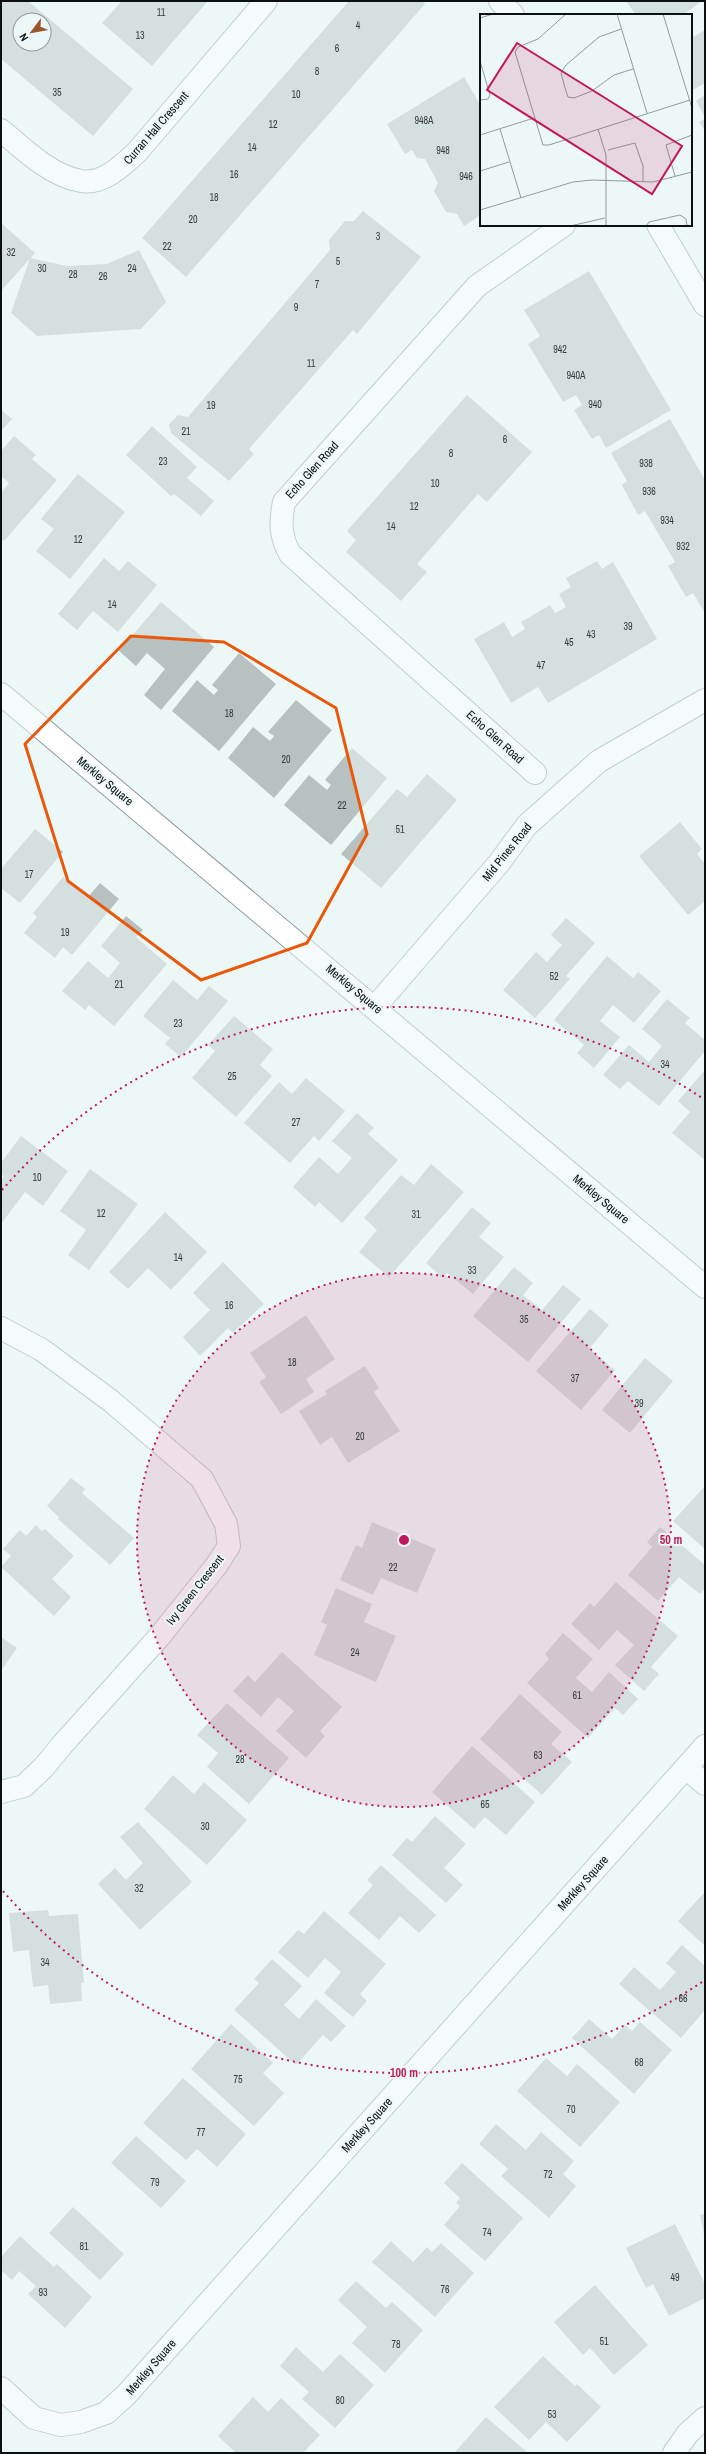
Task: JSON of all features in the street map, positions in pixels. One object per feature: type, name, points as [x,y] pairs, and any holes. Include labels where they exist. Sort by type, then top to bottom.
[{"type":"street","name":"Curran Hall Crescent","points":[[1,130],[23,149],[67,176],[82,182],[111,174],[122,167],[137,152],[266,1]]},
{"type":"street","points":[[500,1],[512,14]]},
{"type":"street","name":"Echo Glen Road","points":[[535,773],[290,554],[285,545],[280,526],[284,502],[477,286],[563,226]]},
{"type":"street","points":[[659,226],[705,305]]},
{"type":"street","name":"Merkley Square","points":[[1,694],[375,1007],[705,1287]]},
{"type":"street","name":"Mid Pines Road","points":[[375,1007],[499,863],[527,825],[599,761],[705,700]]},
{"type":"street","name":"Ivy Green Crescent","points":[[1,1328],[42,1350],[110,1401],[202,1479],[226,1524],[229,1546],[216,1566],[159,1637],[44,1767],[24,1786],[1,1792]]},
{"type":"street","name":"Merkley Square","points":[[1,2388],[34,2418],[61,2425],[81,2422],[106,2413],[126,2395],[705,1746]]},
{"type":"street","points":[[686,1768],[705,1784]]},
{"type":"street","points":[[674,2453],[688,2433],[705,2418]]},
{"type":"highlighted area","points":[[131,636],[224,642],[336,708],[367,834],[307,943],[201,980],[68,881],[25,744]]},
{"type":"building","points":[[1,1],[28,1],[41,12],[12,12],[12,52],[52,52],[52,21],[133,89],[93,136],[1,59]]},
{"type":"building","points":[[122,1],[208,1],[152,66],[102,23]]},
{"type":"building","points":[[349,1],[422,1],[425,4],[186,277],[142,238]]},
{"type":"building","points":[[626,1],[702,1],[684,14],[635,14]]},
{"type":"building","points":[[705,30],[705,83],[692,90],[692,37]]},
{"type":"building","points":[[464,77],[480,104],[480,216],[464,226],[457,214],[446,212],[434,191],[438,183],[425,159],[417,158],[412,150],[405,154],[387,124]]},
{"type":"building","points":[[705,95],[705,117],[696,101]]},
{"type":"building","points":[[705,119],[705,131],[699,122]]},
{"type":"building","points":[[363,211],[421,257],[357,334],[353,330],[249,449],[254,454],[229,481],[171,433],[169,424],[178,415],[188,417],[330,250],[329,240],[345,221],[354,221]]},
{"type":"building","points":[[1,223],[35,253],[1,291]]},
{"type":"building","points":[[139,250],[166,302],[141,329],[37,336],[11,313],[30,258],[67,266],[107,264]]},
{"type":"building","points":[[589,271],[671,410],[606,448],[599,435],[592,439],[574,410],[582,405],[576,395],[563,402],[528,344],[540,336],[524,310]]},
{"type":"building","points":[[467,395],[532,452],[487,502],[478,494],[417,564],[427,572],[401,601],[346,552],[356,540],[347,531]]},
{"type":"building","points":[[1,410],[12,419],[1,431]]},
{"type":"building","points":[[670,419],[705,480],[705,613],[693,593],[686,597],[668,566],[675,562],[645,511],[638,515],[622,485],[627,481],[611,453]]},
{"type":"building","points":[[152,426],[197,467],[187,478],[214,501],[201,516],[174,494],[171,496],[126,455]]},
{"type":"building","points":[[14,436],[36,455],[32,459],[57,480],[4,541],[1,539],[1,493],[9,483],[1,476],[1,451]]},
{"type":"building","points":[[78,474],[125,512],[70,579],[36,551],[54,529],[41,519]]},
{"type":"building","points":[[104,558],[119,571],[128,561],[157,585],[118,632],[93,611],[77,630],[58,614]]},
{"type":"building","points":[[597,561],[602,569],[613,562],[657,639],[548,703],[538,687],[511,703],[474,639],[504,622],[512,637],[525,629],[521,622],[550,605],[555,613],[566,607],[559,594],[571,587],[566,578]]},
{"type":"building","points":[[161,602],[214,647],[161,710],[144,695],[165,669],[147,653],[136,666],[119,651]]},
{"type":"building","points":[[239,653],[276,684],[219,751],[172,711],[197,680],[214,695],[218,690],[212,685]]},
{"type":"building","points":[[296,700],[332,730],[274,798],[228,758],[253,727],[270,741],[274,736],[268,732]]},
{"type":"building","points":[[352,748],[387,778],[331,845],[284,805],[309,775],[327,790],[331,785],[325,780]]},
{"type":"building","points":[[427,774],[457,800],[381,888],[341,854],[397,789],[407,797]]},
{"type":"building","points":[[680,822],[702,849],[697,854],[705,864],[705,901],[688,915],[639,856]]},
{"type":"building","points":[[35,829],[63,852],[20,903],[1,888],[1,869]]},
{"type":"building","points":[[63,877],[88,897],[100,883],[119,899],[72,955],[63,947],[55,958],[24,933],[37,917],[33,913]]},
{"type":"building","points":[[126,916],[143,930],[136,937],[167,964],[114,1026],[89,1005],[85,1010],[62,991],[88,961],[108,978],[120,963],[101,946]]},
{"type":"building","points":[[566,918],[595,943],[566,976],[570,979],[535,1018],[503,990],[536,952],[547,962],[562,945],[551,935]]},
{"type":"building","points":[[607,956],[633,978],[638,972],[661,991],[634,1023],[613,1005],[600,1021],[620,1037],[594,1068],[577,1053],[584,1045],[554,1020]]},
{"type":"building","points":[[173,980],[197,1000],[209,986],[228,1001],[181,1057],[165,1044],[170,1038],[143,1016]]},
{"type":"building","points":[[667,999],[690,1018],[685,1023],[705,1040],[705,1051],[659,1106],[628,1081],[620,1089],[603,1075],[629,1045],[649,1062],[662,1046],[642,1029]]},
{"type":"building","points":[[234,1016],[273,1049],[260,1065],[272,1076],[236,1117],[192,1078],[215,1051],[208,1045]]},
{"type":"building","points":[[705,1070],[705,1160],[672,1133],[690,1112],[678,1101]]},
{"type":"building","points":[[306,1078],[345,1111],[319,1141],[314,1136],[290,1163],[244,1123],[279,1082],[292,1094]]},
{"type":"building","points":[[357,1113],[374,1128],[368,1134],[398,1160],[342,1223],[319,1202],[315,1207],[293,1187],[319,1157],[338,1174],[352,1158],[332,1141]]},
{"type":"building","points":[[21,1136],[68,1171],[43,1206],[25,1192],[1,1224],[1,1180],[4,1176],[1,1174],[1,1163]]},
{"type":"building","points":[[431,1164],[464,1192],[389,1277],[359,1252],[377,1230],[364,1218],[401,1175],[414,1185]]},
{"type":"building","points":[[90,1169],[138,1204],[89,1270],[68,1255],[86,1230],[60,1211]]},
{"type":"building","points":[[472,1207],[491,1223],[479,1237],[504,1257],[473,1294],[447,1273],[443,1278],[426,1263]]},
{"type":"building","points":[[165,1212],[207,1252],[171,1290],[148,1268],[128,1289],[109,1272]]},
{"type":"building","points":[[223,1262],[264,1304],[233,1333],[228,1328],[200,1356],[183,1337],[210,1310],[193,1293]]},
{"type":"building","points":[[514,1267],[533,1283],[523,1295],[542,1310],[563,1285],[581,1299],[528,1362],[473,1316]]},
{"type":"building","points":[[590,1309],[609,1325],[589,1349],[615,1370],[581,1410],[536,1371]]},
{"type":"building","points":[[306,1315],[335,1359],[306,1379],[314,1392],[281,1414],[259,1382],[266,1377],[250,1353]]},
{"type":"building","points":[[645,1358],[673,1381],[630,1433],[602,1410]]},
{"type":"building","points":[[365,1366],[379,1388],[374,1392],[400,1431],[348,1463],[332,1437],[320,1445],[299,1411],[327,1394],[325,1391]]},
{"type":"building","points":[[71,1478],[85,1489],[82,1493],[134,1538],[110,1565],[58,1519],[59,1517],[47,1506]]},
{"type":"building","points":[[705,1486],[705,1549],[673,1521]]},
{"type":"building","points":[[372,1522],[436,1549],[417,1593],[381,1578],[373,1595],[340,1580],[356,1545],[362,1548]]},
{"type":"building","points":[[36,1525],[42,1531],[45,1529],[74,1556],[52,1579],[71,1597],[54,1616],[1,1567],[11,1556],[3,1549],[20,1530],[26,1536]]},
{"type":"building","points":[[660,1527],[705,1565],[705,1588],[700,1594],[679,1577],[658,1601],[628,1575],[652,1547],[647,1542]]},
{"type":"building","points":[[616,1582],[678,1636],[651,1667],[659,1674],[644,1691],[615,1665],[634,1645],[617,1630],[599,1650],[571,1624],[590,1603],[594,1607]]},
{"type":"building","points":[[336,1588],[372,1604],[364,1622],[396,1636],[376,1682],[314,1655],[327,1625],[321,1622]]},
{"type":"building","points":[[563,1633],[593,1659],[576,1678],[592,1692],[609,1672],[638,1699],[623,1715],[615,1708],[588,1738],[527,1683],[549,1659],[545,1654]]},
{"type":"building","points":[[1,1637],[17,1648],[1,1671]]},
{"type":"building","points":[[282,1652],[342,1707],[320,1731],[325,1736],[306,1758],[276,1731],[294,1711],[278,1697],[261,1717],[233,1691],[248,1675],[255,1682]]},
{"type":"building","points":[[520,1694],[562,1732],[551,1744],[572,1762],[542,1795],[480,1739]]},
{"type":"building","points":[[227,1703],[289,1758],[249,1804],[207,1767],[218,1753],[197,1735]]},
{"type":"building","points":[[472,1746],[535,1802],[506,1835],[485,1817],[474,1829],[432,1792]]},
{"type":"building","points":[[173,1775],[194,1794],[204,1782],[247,1820],[207,1865],[144,1809]]},
{"type":"building","points":[[435,1816],[466,1844],[444,1868],[463,1885],[446,1903],[392,1855],[407,1838],[412,1842]]},
{"type":"building","points":[[138,1822],[192,1882],[140,1930],[98,1884],[115,1868],[126,1880],[143,1863],[120,1837]]},
{"type":"building","points":[[381,1865],[436,1915],[419,1933],[400,1916],[379,1940],[348,1913],[373,1885],[367,1880]]},
{"type":"building","points":[[705,1892],[705,1946],[678,1921]]},
{"type":"building","points":[[48,1910],[49,1916],[78,1914],[84,1983],[81,1983],[82,2001],[50,2004],[48,1985],[33,1987],[29,1950],[13,1952],[9,1913]]},
{"type":"building","points":[[324,1911],[386,1964],[360,1994],[367,2001],[353,2017],[324,1993],[341,1972],[325,1958],[308,1978],[278,1952],[298,1930],[304,1934]]},
{"type":"building","points":[[682,1945],[705,1966],[705,2010],[681,2038],[619,1984],[634,1967],[660,1990],[676,1972],[666,1963]]},
{"type":"building","points":[[272,1959],[302,1986],[284,2005],[299,2019],[316,1999],[346,2026],[331,2042],[323,2035],[296,2065],[234,2010],[259,1983],[254,1979]]},
{"type":"building","points":[[589,2019],[612,2039],[625,2025],[632,2031],[640,2022],[672,2050],[634,2094],[572,2038]]},
{"type":"building","points":[[231,2024],[273,2063],[263,2073],[284,2093],[254,2126],[191,2069]]},
{"type":"building","points":[[546,2058],[567,2076],[577,2064],[620,2102],[580,2147],[517,2091]]},
{"type":"building","points":[[183,2078],[246,2134],[217,2167],[197,2149],[186,2160],[143,2123]]},
{"type":"building","points":[[496,2124],[526,2150],[541,2132],[574,2161],[563,2174],[576,2186],[549,2218],[501,2176],[508,2169],[479,2144]]},
{"type":"building","points":[[136,2136],[186,2181],[161,2208],[111,2163]]},
{"type":"building","points":[[462,2163],[523,2218],[485,2261],[444,2225],[460,2206],[456,2203],[460,2198],[444,2183]]},
{"type":"building","points":[[73,2207],[124,2254],[100,2280],[49,2233]]},
{"type":"building","points":[[705,2214],[705,2235],[704,2235],[700,2215]]},
{"type":"building","points":[[675,2224],[705,2284],[705,2298],[669,2316],[653,2284],[646,2288],[626,2248]]},
{"type":"building","points":[[20,2236],[54,2267],[57,2264],[92,2297],[65,2328],[28,2294],[36,2286],[19,2271],[12,2280],[1,2270],[1,2257]]},
{"type":"building","points":[[391,2241],[413,2262],[427,2247],[432,2252],[441,2243],[474,2273],[435,2317],[372,2262]]},
{"type":"building","points":[[356,2281],[386,2308],[392,2302],[423,2330],[385,2373],[352,2343],[367,2327],[338,2300]]},
{"type":"building","points":[[595,2285],[648,2345],[614,2375],[590,2348],[583,2355],[554,2322]]},
{"type":"building","points":[[296,2347],[323,2372],[340,2354],[374,2385],[335,2428],[302,2399],[309,2392],[280,2366]]},
{"type":"building","points":[[543,2356],[575,2386],[577,2384],[601,2407],[567,2442],[546,2422],[529,2440],[494,2407]]},
{"type":"building","points":[[253,2397],[268,2412],[281,2398],[320,2435],[303,2453],[236,2453],[218,2436]]},
{"type":"building","points":[[486,2417],[528,2453],[454,2453]]}]
